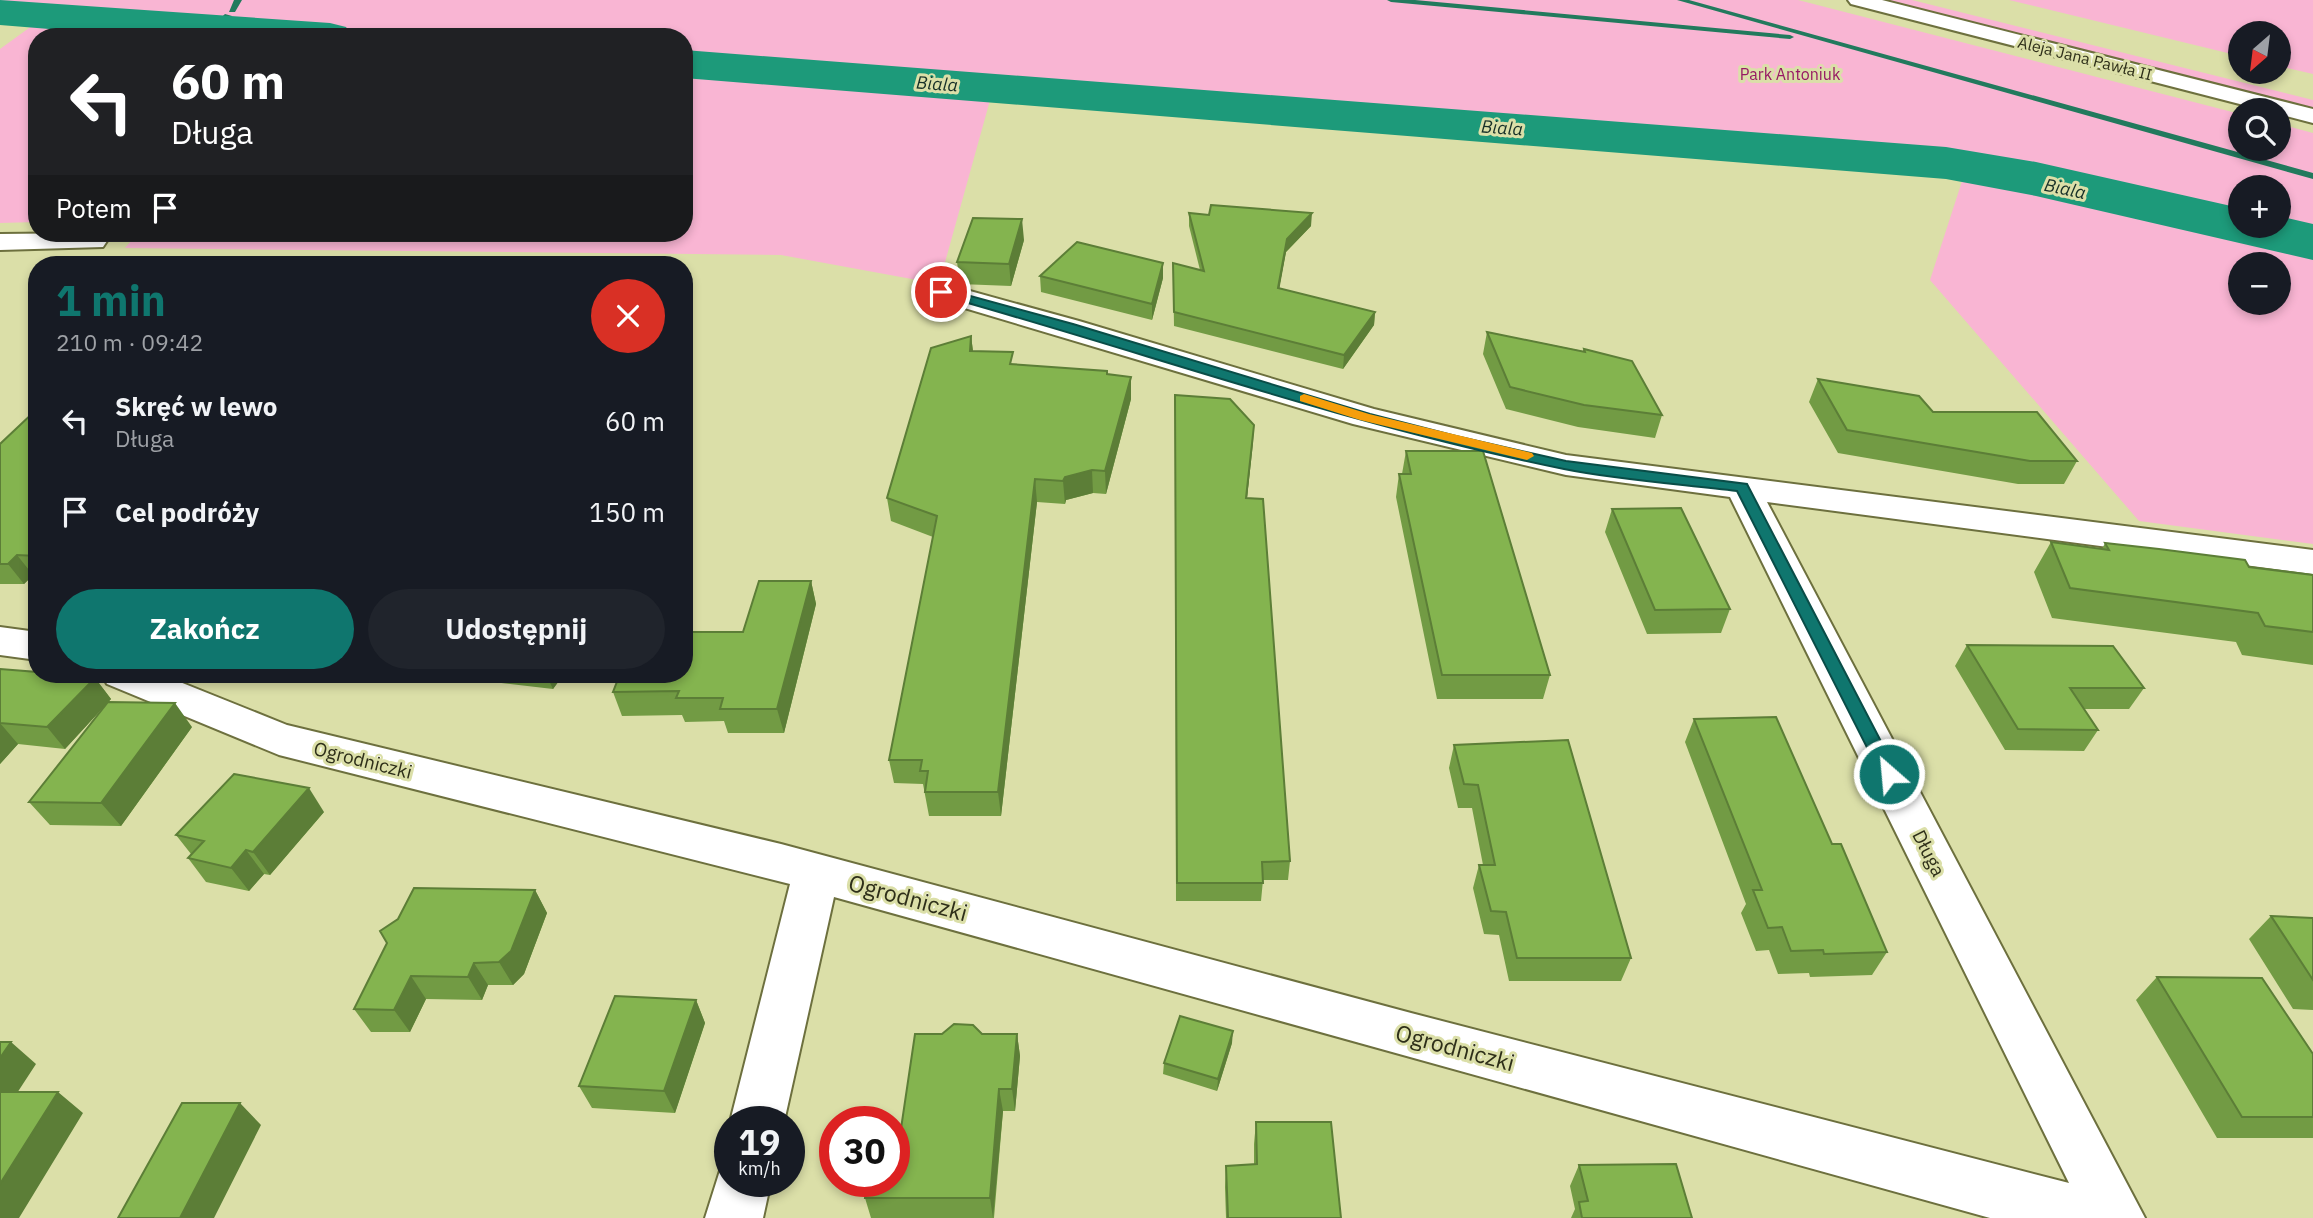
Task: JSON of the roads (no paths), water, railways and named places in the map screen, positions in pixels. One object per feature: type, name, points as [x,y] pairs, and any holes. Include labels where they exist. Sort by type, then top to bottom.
[{"type":"street","name":"Aleja Jana Pawła II","points":[[1858,0],[2313,116]]},
{"type":"street","name":"Aleja Jana Pawła II","points":[[1934,0],[2313,94]]},
{"type":"street","points":[[0,243],[46,242]]},
{"type":"street","points":[[941,292],[1068,327],[1365,417],[1566,465],[2313,562]]},
{"type":"street","name":"Długa","points":[[1742,487],[2116,1218]]},
{"type":"street","points":[[0,641],[28,645]]},
{"type":"street","name":"Ogrodniczki","points":[[143,683],[279,739],[816,873],[2094,1218]]},
{"type":"street","points":[[761,1106],[816,873]]},
{"type":"street","points":[[734,1218],[739,1197]]},
{"type":"waterway","points":[[232,10],[238,0]]},
{"type":"waterway","points":[[1391,0],[1790,37]]},
{"type":"waterway","points":[[1681,0],[2313,176]]},
{"type":"waterway","name":"Biala","points":[[0,12],[211,28]]},
{"type":"waterway","points":[[215,28],[228,16]]},
{"type":"waterway","name":"Biala","points":[[693,65],[1946,163],[2036,179],[2313,242]]},
{"type":"park label","name":"Park Antoniuk","points":[[1790,74]]}]
